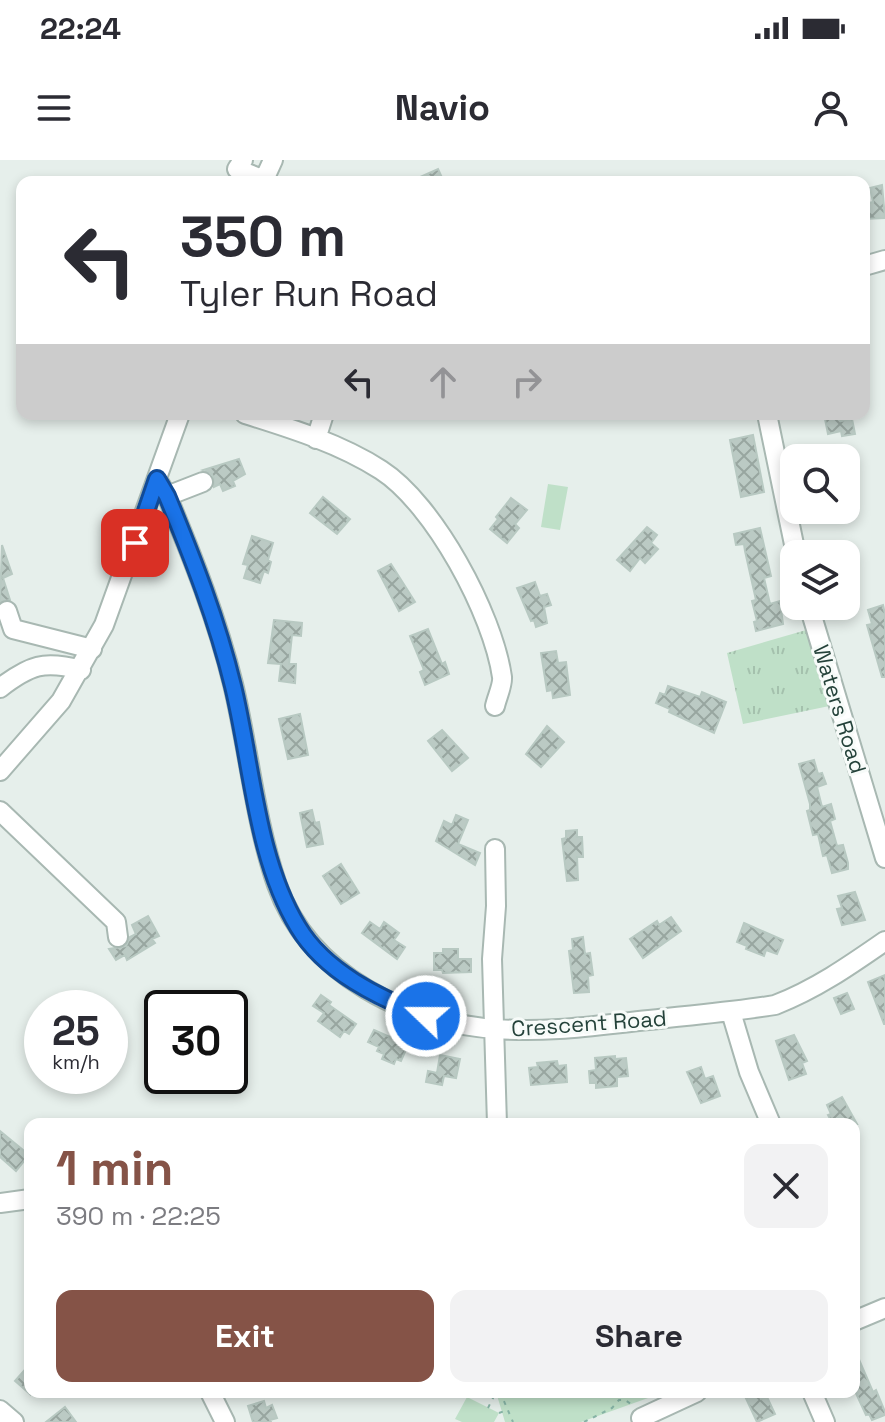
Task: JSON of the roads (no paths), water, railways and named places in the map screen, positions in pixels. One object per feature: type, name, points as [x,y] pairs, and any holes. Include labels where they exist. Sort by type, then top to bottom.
[{"type":"street","points":[[0,771],[61,701],[92,649],[104,625],[178,420]]},
{"type":"street","points":[[262,420],[316,439],[391,477],[436,528],[462,569],[483,612],[503,680],[495,706]]},
{"type":"street","points":[[316,439],[322,420]]},
{"type":"street","points":[[768,420],[793,540]]},
{"type":"street","name":"Crescent Road","points":[[157,479],[167,496],[214,615],[233,685],[278,888],[299,929],[336,967],[371,992],[426,1016],[496,1029],[563,1029],[775,1005],[805,993],[885,941]]},
{"type":"street","points":[[167,496],[203,482]]},
{"type":"street","points":[[7,611],[13,629],[52,632],[92,649]]},
{"type":"street","name":"Waters Road","points":[[813,620],[885,858]]},
{"type":"street","points":[[0,688],[36,665],[57,664],[81,670]]},
{"type":"street","points":[[0,811],[116,922],[118,937]]},
{"type":"street","points":[[495,849],[496,906],[492,959],[497,1118]]},
{"type":"street","points":[[731,1012],[749,1072],[768,1118]]},
{"type":"street","points":[[0,1203],[24,1200]]},
{"type":"street","points":[[860,1318],[885,1308]]},
{"type":"street","points":[[213,1398],[225,1422]]},
{"type":"street","points":[[642,1420],[685,1398]]},
{"type":"street","points":[[815,1398],[825,1422]]},
{"type":"street","points":[[0,1410],[14,1422]]}]
